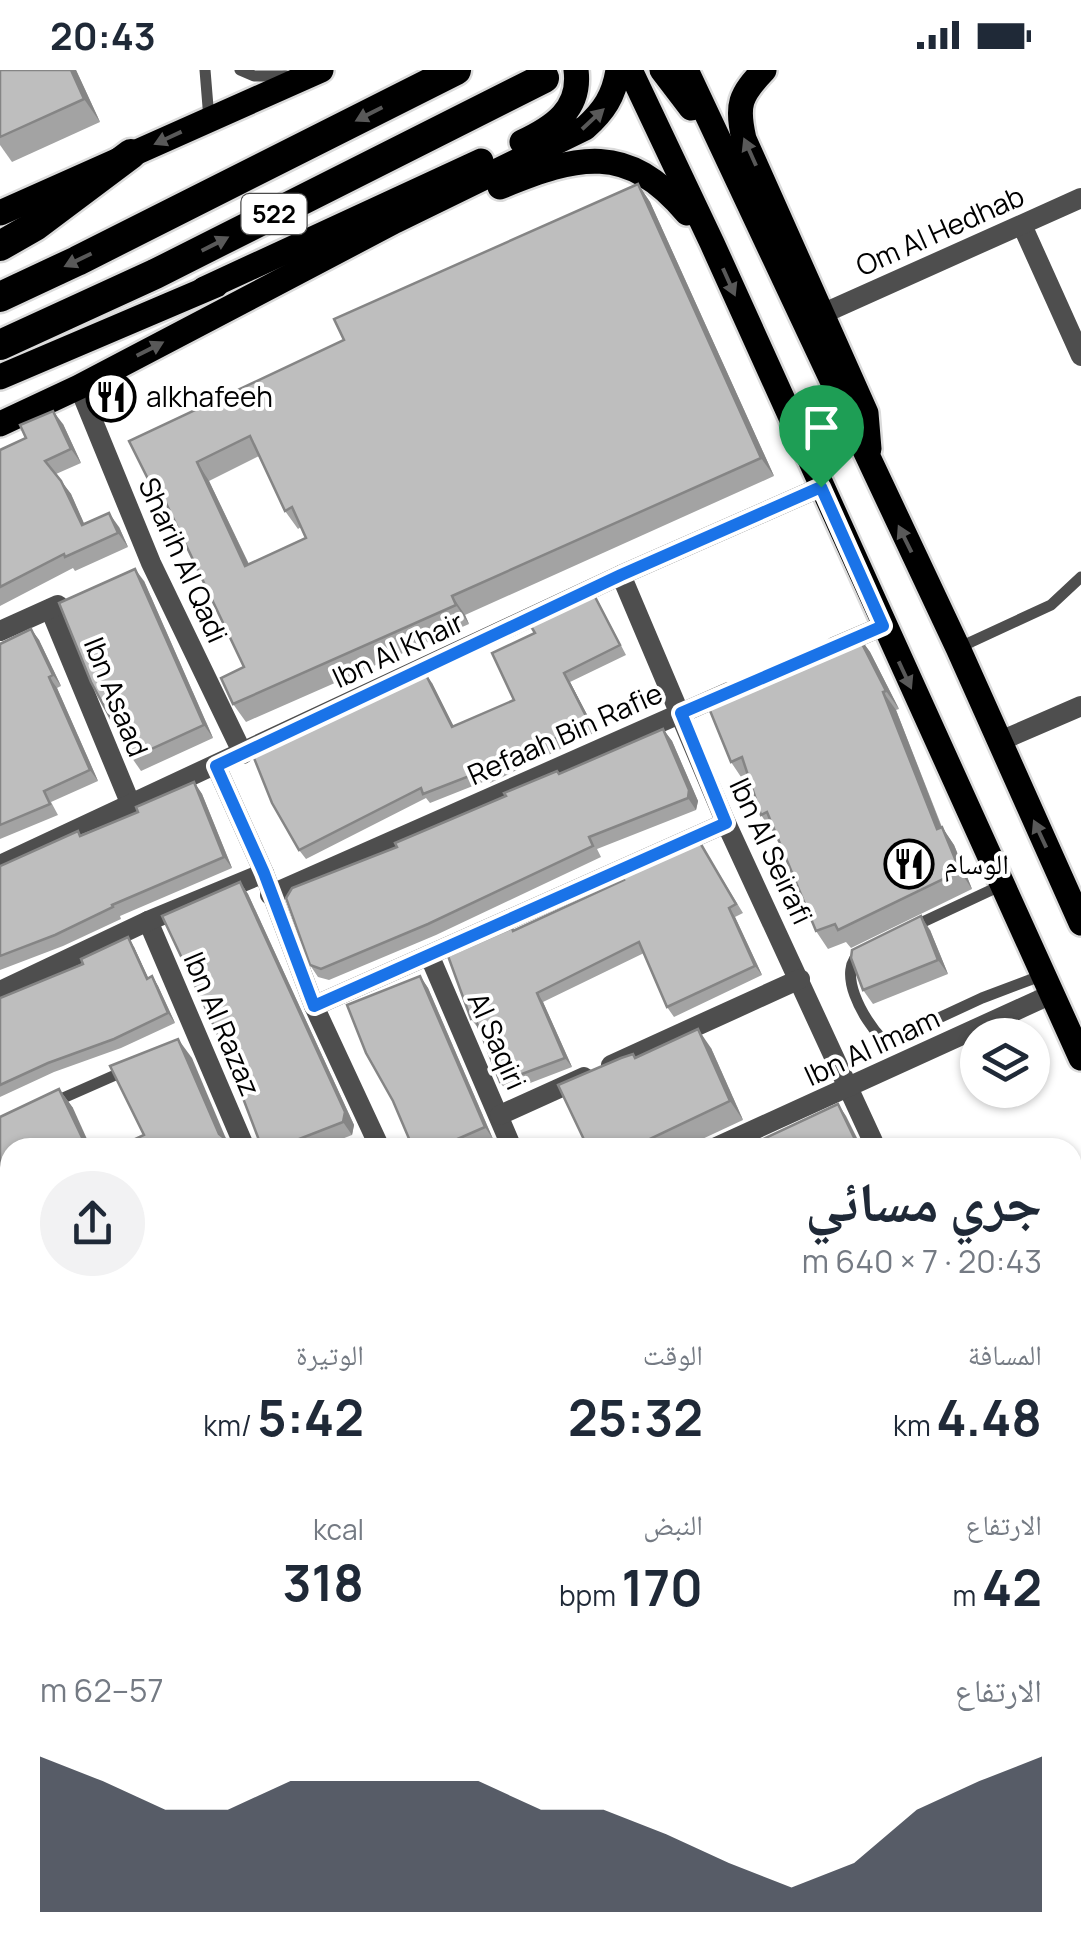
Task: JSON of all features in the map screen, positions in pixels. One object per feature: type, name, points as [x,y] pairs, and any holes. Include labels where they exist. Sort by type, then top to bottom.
[{"type":"highway","name":"522","points":[[0,297],[456,70]]},
{"type":"highway","name":"522","points":[[0,345],[156,274],[544,78]]},
{"type":"highway","points":[[0,246],[34,226],[131,154]]},
{"type":"main road","points":[[0,377],[543,132],[569,112],[578,86],[576,70]]},
{"type":"main road","points":[[0,424],[585,128],[602,113],[615,89],[618,70]]},
{"type":"main road","points":[[630,70],[1081,1058]]},
{"type":"main road","points":[[651,70],[658,130]]},
{"type":"main road","points":[[662,70],[728,162]]},
{"type":"main road","points":[[686,70],[958,648],[1081,923]]},
{"type":"main road","points":[[764,70],[740,98],[744,139],[866,413],[871,469]]},
{"type":"main road","points":[[0,213],[316,72]]},
{"type":"main road","points":[[395,222],[544,170],[570,163],[598,162],[640,170],[664,186],[712,243]]},
{"type":"main road","points":[[204,288],[340,250]]},
{"type":"street","name":"Om Al Hedhab","points":[[822,314],[1081,198]]},
{"type":"street","points":[[1022,225],[1081,356]]},
{"type":"street","name":"Sharih Al Qadi","points":[[79,387],[143,566],[243,754]]},
{"type":"street","name":"Ibn Al Khair","points":[[0,865],[621,575],[821,487]]},
{"type":"street","name":"Ibn Al Seirafi","points":[[621,575],[726,823],[872,1138]]},
{"type":"street","points":[[0,631],[84,594]]},
{"type":"street","name":"Ibn Asaad","points":[[50,609],[131,805]]},
{"type":"street","points":[[809,658],[883,626]]},
{"type":"street","name":"Refaah Bin Rafie","points":[[270,895],[754,682]]},
{"type":"street","points":[[998,742],[1081,706]]},
{"type":"street","points":[[216,766],[264,873],[314,1006],[374,1138]]},
{"type":"street","points":[[314,1006],[726,823]]},
{"type":"street","points":[[0,991],[264,873]]},
{"type":"street","name":"Ibn Al Razaz","points":[[148,922],[189,1043],[240,1138]]},
{"type":"street","name":"Al Saqiri","points":[[430,957],[508,1138]]},
{"type":"street","points":[[500,1116],[800,979]]},
{"type":"street","name":"Ibn Al Imam","points":[[737,1138],[850,1088],[1047,985]]},
{"type":"lane","points":[[204,70],[209,119]]},
{"type":"lane","points":[[240,70],[254,76],[316,72]]},
{"type":"lane","points":[[958,648],[1052,606],[1081,577]]},
{"type":"lane","points":[[896,934],[1002,885]]},
{"type":"lane","points":[[881,942],[854,957],[849,966],[854,992],[882,1039],[900,1036],[982,998],[1047,985]]},
{"type":"lane","points":[[36,1110],[144,1062]]},
{"type":"building","points":[[0,70],[71,70],[84,99],[0,137]]},
{"type":"building","points":[[638,184],[761,458],[452,596],[456,605],[233,704],[221,678],[244,667],[156,482],[151,485],[129,441],[344,340],[334,319]],"holes":[[[250,436],[285,511],[292,507],[306,538],[245,566],[197,462]]]},
{"type":"building","points":[[53,411],[71,449],[45,461],[61,481],[82,525],[109,513],[118,533],[65,557],[64,554],[0,587],[0,450],[26,438],[20,425]]},
{"type":"building","points":[[135,569],[204,725],[132,758],[91,682],[59,603]]},
{"type":"building","points":[[593,593],[620,645],[564,673],[589,722],[483,773],[423,794],[421,788],[299,850],[272,803],[252,753],[320,725],[318,721],[370,695],[425,673],[452,727],[514,700],[492,653],[535,633],[529,623]]},
{"type":"building","points":[[31,629],[90,770],[44,791],[50,804],[0,825],[0,644]]},
{"type":"building","points":[[857,634],[886,691],[883,692],[937,829],[942,827],[960,871],[838,930],[835,924],[816,931],[767,812],[761,815],[742,757],[731,762],[704,696]]},
{"type":"building","points":[[663,729],[689,790],[688,798],[589,837],[593,846],[428,924],[321,969],[310,965],[286,898],[292,888],[397,847],[395,843],[506,796],[504,793]]},
{"type":"building","points":[[194,782],[224,857],[112,905],[55,935],[0,956],[0,866],[78,831],[80,836],[138,812],[136,807]]},
{"type":"building","points":[[699,841],[736,904],[729,908],[755,966],[667,1007],[639,942],[537,993],[565,1058],[500,1082],[448,956],[512,928],[513,931]]},
{"type":"building","points":[[240,882],[345,1112],[343,1122],[302,1138],[258,1138],[222,1043],[162,916]]},
{"type":"building","points":[[921,916],[938,960],[863,990],[851,958],[852,950]]},
{"type":"building","points":[[128,937],[147,979],[152,976],[168,1013],[0,1085],[0,998],[83,964],[81,959]]},
{"type":"building","points":[[420,976],[485,1127],[460,1138],[409,1138],[347,1005]]},
{"type":"building","points":[[698,1029],[730,1101],[652,1138],[583,1138],[558,1085],[621,1058],[633,1054],[635,1058]]},
{"type":"building","points":[[178,1039],[224,1138],[138,1138],[144,1135],[110,1066]]},
{"type":"building","points":[[59,1089],[82,1138],[0,1138],[0,1117]]},
{"type":"building","points":[[838,1104],[854,1138],[765,1138]]},
{"type":"place","name":"alkhafeeh","points":[[111,397]]},
{"type":"place","name":"الوسام","points":[[909,864]]},
{"type":"route","points":[[821,487],[883,626],[681,713],[726,823],[314,1006],[264,873],[216,766],[621,575],[821,487]]}]
